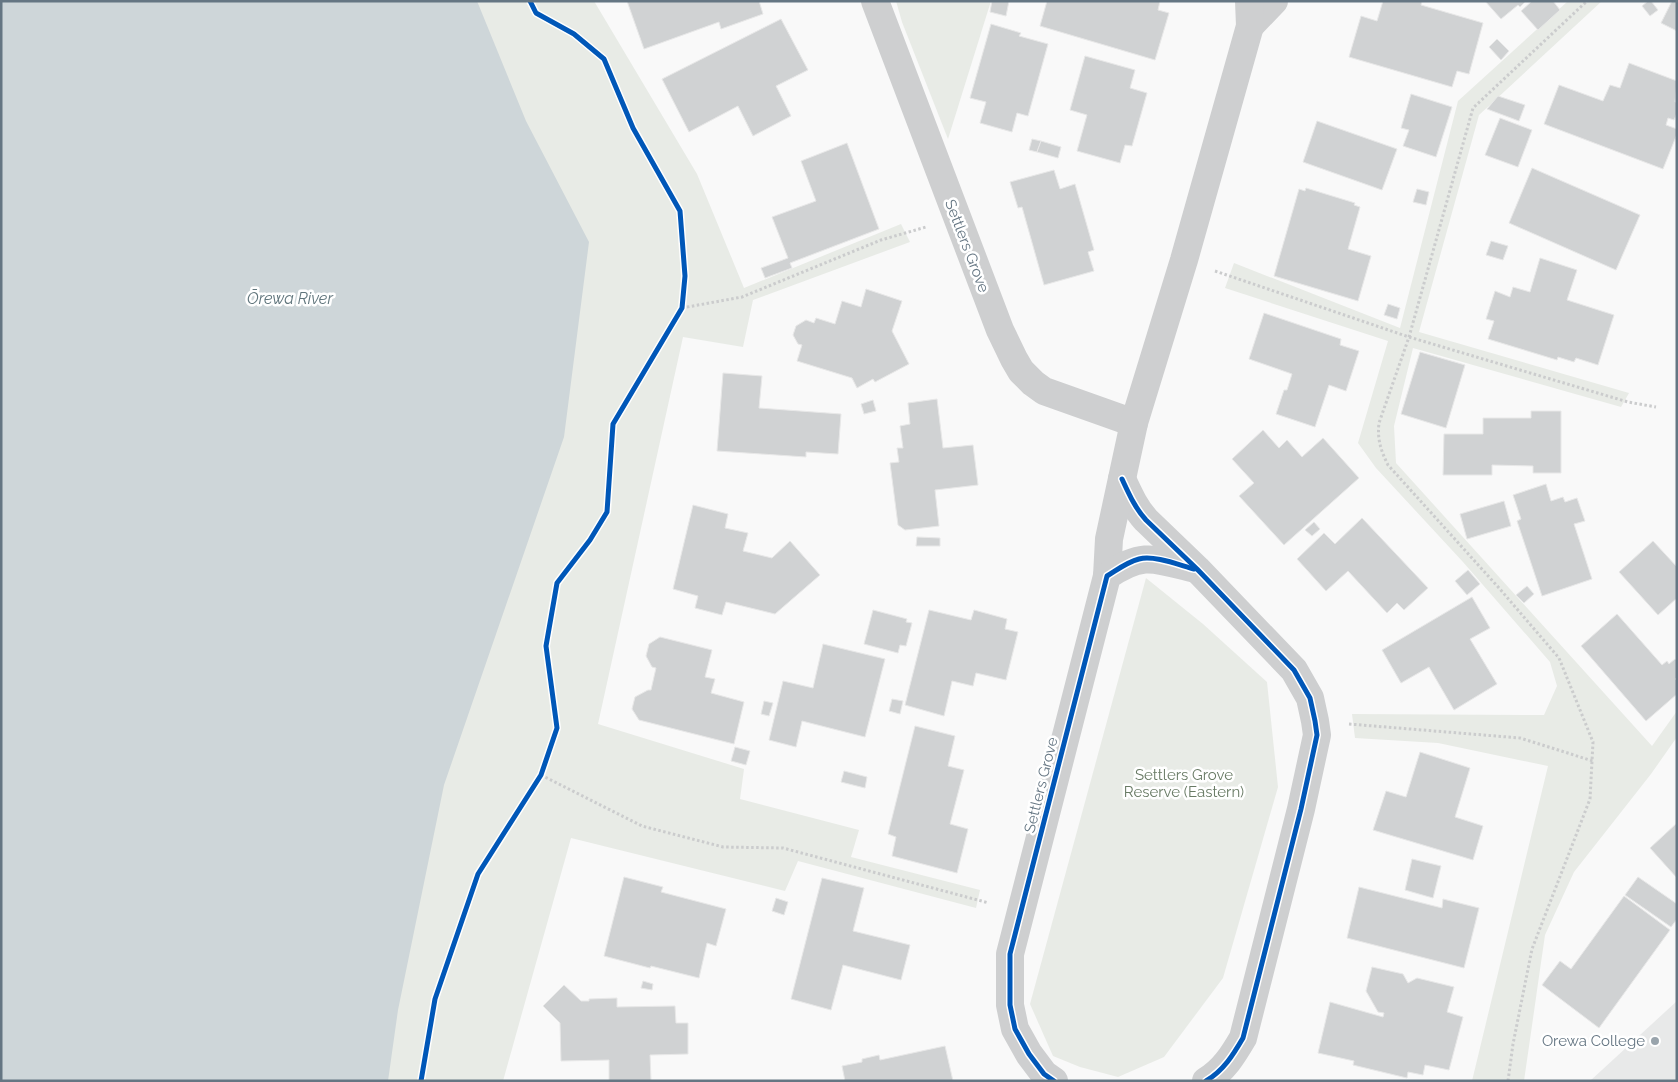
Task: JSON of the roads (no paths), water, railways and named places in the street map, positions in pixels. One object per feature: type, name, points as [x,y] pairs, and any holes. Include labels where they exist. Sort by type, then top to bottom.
[{"type":"street","name":"Settlers Grove","points":[[874,1],[987,299],[1021,371],[1044,391],[1134,423]]},
{"type":"street","name":"Settlers Grove","points":[[1054,1081],[1044,1074],[1014,1029],[1010,1004],[1010,954],[1107,576],[1108,539],[1134,423],[1184,260],[1250,14],[1274,1]]},
{"type":"street","points":[[1122,479],[1138,512],[1197,569],[1294,670],[1310,698],[1317,735],[1301,809],[1242,1038],[1235,1053],[1225,1066],[1206,1081]]},
{"type":"street","points":[[1107,576],[1140,559],[1164,561],[1197,569]]},
{"type":"water","name":"Ōrewa River","points":[[1,1],[477,1],[526,121],[589,242],[564,437],[444,785],[398,1010],[388,1081],[1,1081]]},
{"type":"place","name":"Orewa College","points":[[1655,1041]]},
{"type":"park label","name":"Settlers Grove Reserve (Eastern)","points":[[1184,784]]}]
